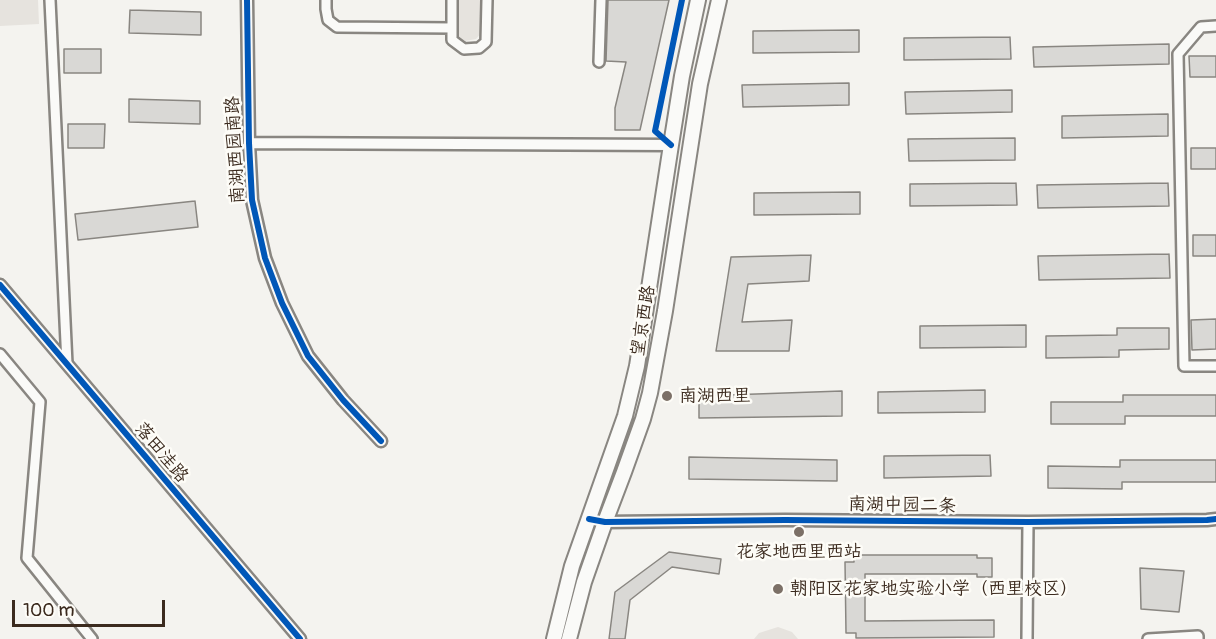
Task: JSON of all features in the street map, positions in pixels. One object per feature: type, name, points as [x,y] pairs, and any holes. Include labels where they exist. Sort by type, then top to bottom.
[{"type":"main road","name":"望京西路","points":[[554,639],[572,566],[625,416],[637,366],[682,76],[698,0]]},
{"type":"main road","name":"望京西路","points":[[569,639],[584,582],[643,419],[650,393],[697,104],[719,0]]},
{"type":"street","points":[[50,0],[67,364]]},
{"type":"street","name":"南湖西园南路","points":[[247,0],[252,200],[265,258],[282,303],[308,356],[343,400],[381,441]]},
{"type":"street","points":[[326,0],[328,20],[337,27],[452,28]]},
{"type":"street","points":[[452,0],[452,40],[464,48],[479,48],[486,42],[487,0]]},
{"type":"street","points":[[599,62],[601,0]]},
{"type":"street","points":[[1216,26],[1201,27],[1178,54],[1184,366],[1216,366]]},
{"type":"street","points":[[249,142],[671,145]]},
{"type":"street","name":"落田洼路","points":[[0,285],[300,639]]},
{"type":"street","points":[[0,354],[40,402],[27,558],[92,639]]},
{"type":"street","name":"南湖中园二条","points":[[589,519],[604,522],[799,520],[1028,522],[1216,519]]},
{"type":"street","points":[[1027,639],[1028,522]]},
{"type":"street","points":[[1148,639],[1198,636],[1198,639]]},
{"type":"shaded area","points":[[0,0],[38,0],[39,24],[0,26]]},
{"type":"shaded area","points":[[454,0],[483,0],[483,31],[476,39],[465,41],[457,37],[453,29]]},
{"type":"shaded area","points":[[778,627],[792,632],[798,639],[754,639],[759,633]]},
{"type":"building","points":[[608,0],[669,0],[640,130],[615,130],[615,108],[626,62],[606,61]]},
{"type":"building","points":[[130,10],[201,12],[201,35],[129,33]]},
{"type":"building","points":[[859,30],[859,52],[753,53],[753,31]]},
{"type":"building","points":[[1010,37],[1011,59],[904,60],[904,38]]},
{"type":"building","points":[[1169,44],[1169,64],[1034,67],[1033,47]]},
{"type":"building","points":[[64,49],[101,49],[101,73],[64,73]]},
{"type":"building","points":[[1189,56],[1216,56],[1216,77],[1190,77]]},
{"type":"building","points":[[849,83],[849,105],[743,107],[742,85]]},
{"type":"building","points":[[1012,90],[1012,112],[906,114],[905,92]]},
{"type":"building","points":[[129,99],[200,101],[200,124],[129,122]]},
{"type":"building","points":[[1168,114],[1168,136],[1062,138],[1062,116]]},
{"type":"building","points":[[68,124],[105,124],[104,148],[68,148]]},
{"type":"building","points":[[1015,138],[1015,160],[909,161],[908,139]]},
{"type":"building","points":[[1191,148],[1216,148],[1216,169],[1191,169]]},
{"type":"building","points":[[1016,183],[1017,205],[910,206],[910,184]]},
{"type":"building","points":[[1168,183],[1169,206],[1038,208],[1037,185]]},
{"type":"building","points":[[860,192],[860,214],[754,215],[754,193]]},
{"type":"building","points":[[195,201],[198,227],[78,240],[75,214]]},
{"type":"building","points":[[1193,235],[1216,235],[1216,256],[1193,256]]},
{"type":"building","points":[[1169,254],[1170,278],[1039,280],[1038,256]]},
{"type":"building","points":[[811,255],[809,281],[748,284],[742,322],[792,320],[789,351],[716,351],[731,257]]},
{"type":"building","points":[[1216,319],[1216,349],[1192,350],[1191,320]]},
{"type":"building","points":[[1026,325],[1026,347],[920,348],[920,326]]},
{"type":"building","points":[[1117,328],[1169,328],[1169,349],[1119,350],[1119,357],[1046,358],[1046,336],[1117,335]]},
{"type":"building","points":[[985,390],[985,412],[878,413],[878,392]]},
{"type":"building","points":[[842,391],[842,416],[699,418],[699,396]]},
{"type":"building","points":[[1123,395],[1216,395],[1216,416],[1125,416],[1125,424],[1051,424],[1051,402],[1123,402]]},
{"type":"building","points":[[990,455],[991,476],[884,478],[884,456]]},
{"type":"building","points":[[689,457],[837,460],[837,481],[689,479]]},
{"type":"building","points":[[1120,460],[1216,460],[1216,482],[1122,482],[1122,489],[1048,488],[1048,466],[1120,467]]},
{"type":"building","points":[[669,552],[721,559],[719,574],[672,567],[630,600],[625,639],[609,639],[615,592]]},
{"type":"building","points":[[854,555],[977,555],[977,558],[992,558],[992,577],[977,577],[977,574],[865,574],[865,621],[994,620],[994,637],[856,638],[856,633],[846,633],[845,562],[854,562]]},
{"type":"building","points":[[1140,568],[1184,571],[1179,612],[1141,609]]},
{"type":"cycle path","points":[[247,0],[252,200],[265,258],[282,303],[308,356],[343,400],[381,441]]},
{"type":"cycle path","points":[[671,145],[655,131],[682,0]]},
{"type":"cycle path","points":[[0,285],[300,639]]},
{"type":"cycle path","points":[[589,519],[605,522],[785,520],[1028,522],[1216,519]]},
{"type":"place","name":"南湖西里","points":[[667,396]]},
{"type":"place","name":"花家地西里西站","points":[[799,532]]},
{"type":"place","name":"朝阳区花家地实验小学（西里校区）","points":[[778,589]]}]
